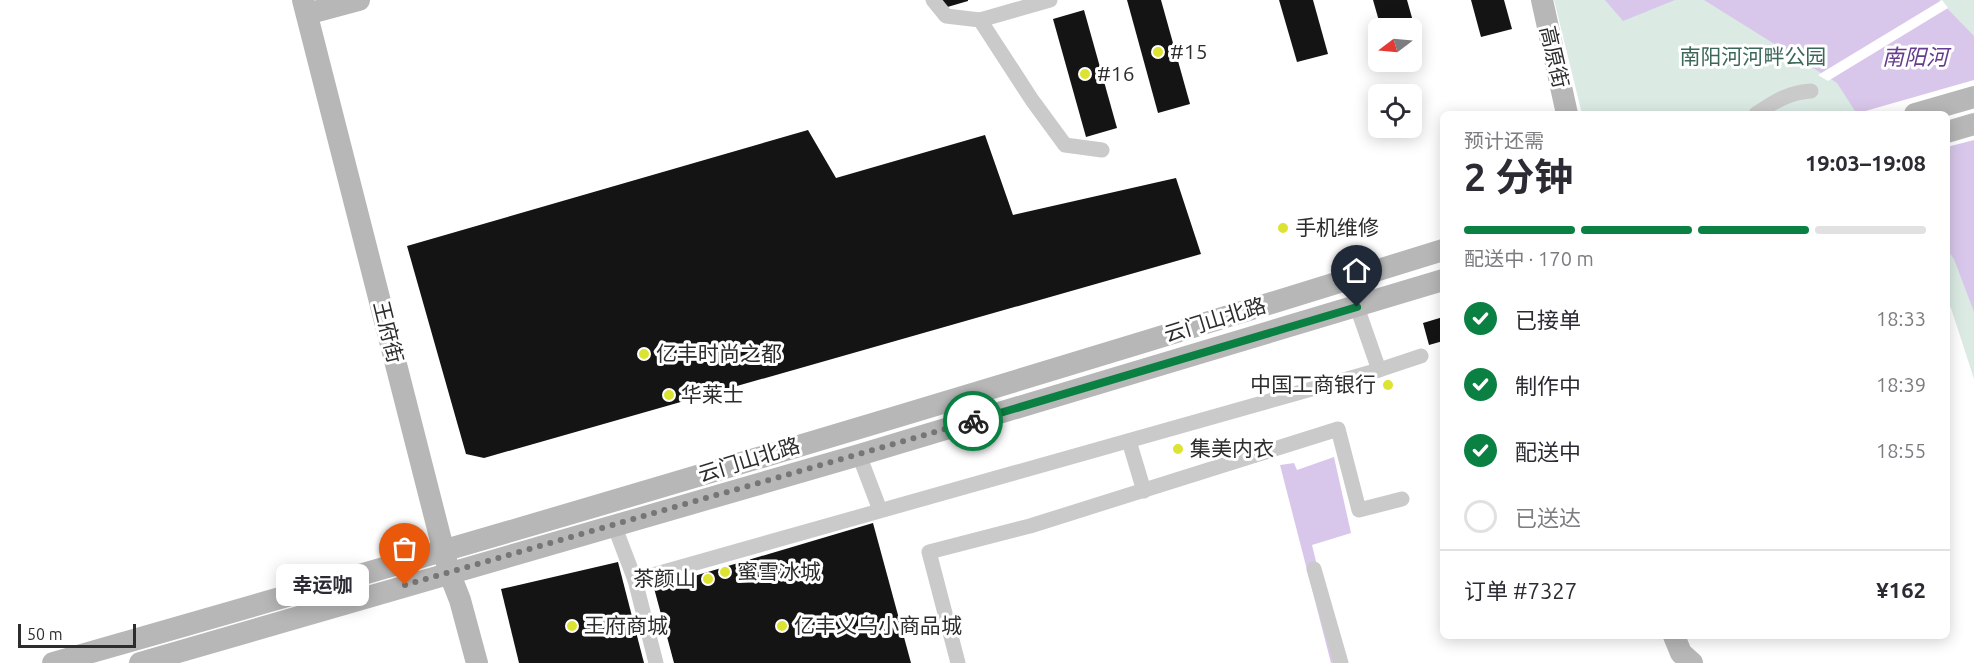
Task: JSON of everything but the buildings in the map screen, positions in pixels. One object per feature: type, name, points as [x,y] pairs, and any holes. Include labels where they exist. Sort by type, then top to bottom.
[{"type":"main road","points":[[305,7],[359,0]]},
{"type":"main road","name":"高原街","points":[[1542,0],[1565,111]]},
{"type":"main road","name":"王府街","points":[[305,7],[447,562],[477,663]]},
{"type":"main road","points":[[1925,111],[1974,97]]},
{"type":"main road","points":[[1950,131],[1974,124]]},
{"type":"main road","name":"云门山北路","points":[[140,663],[447,562],[1440,251]]},
{"type":"main road","name":"云门山北路","points":[[53,663],[447,562],[614,525],[1440,281]]},
{"type":"street","points":[[933,0],[946,16],[980,20],[1050,0]]},
{"type":"street","points":[[980,20],[1032,100],[1065,145],[1102,150]]},
{"type":"street","points":[[1760,111],[1777,99],[1802,91],[1811,91]]},
{"type":"street","points":[[1357,307],[1379,370]]},
{"type":"street","points":[[635,580],[1379,370],[1421,356]]},
{"type":"street","points":[[958,663],[929,552],[1030,526],[1338,429],[1359,510],[1402,499]]},
{"type":"street","points":[[1129,441],[1144,491]]},
{"type":"street","points":[[859,454],[880,510]]},
{"type":"street","points":[[614,525],[635,580],[656,663]]},
{"type":"street","points":[[1314,569],[1341,663]]},
{"type":"green space","name":"南阳河河畔公园","points":[[1554,0],[1974,0],[1974,379],[1950,307],[1950,111],[1581,111]]},
{"type":"water","points":[[1605,0],[1675,0],[1623,21]]},
{"type":"water","name":"南阳河","points":[[1704,0],[1939,0],[1974,36],[1974,312],[1950,253],[1950,111],[1855,111],[1837,83]]},
{"type":"water","points":[[1334,457],[1351,533],[1312,545],[1341,663],[1331,663],[1280,465],[1294,463],[1297,470]]},
{"type":"pier","points":[[1942,0],[1948,8],[1828,81],[1818,75]]},
{"type":"pier","points":[[1974,80],[1974,140],[1950,146],[1950,111],[1866,111]]},
{"type":"way so far","points":[[405,585],[973,421]]},
{"type":"place","name":"#15","points":[[1158,52]]},
{"type":"place","name":"#16","points":[[1085,74]]},
{"type":"place","name":"手机维修","points":[[1283,228]]},
{"type":"place","name":"亿丰时尚之都","points":[[644,354]]},
{"type":"place","name":"中国工商银行","points":[[1388,385]]},
{"type":"place","name":"华莱士","points":[[669,395]]},
{"type":"place","name":"集美内衣","points":[[1178,449]]},
{"type":"place","name":"蜜雪冰城","points":[[725,572]]},
{"type":"place","name":"茶颜山","points":[[708,579]]},
{"type":"place","name":"幸运咖","points":[[405,585]]},
{"type":"place","name":"王府商城","points":[[572,626]]},
{"type":"place","name":"亿丰义乌小商品城","points":[[782,626]]},
{"type":"route","points":[[973,421],[1357,307]]}]
